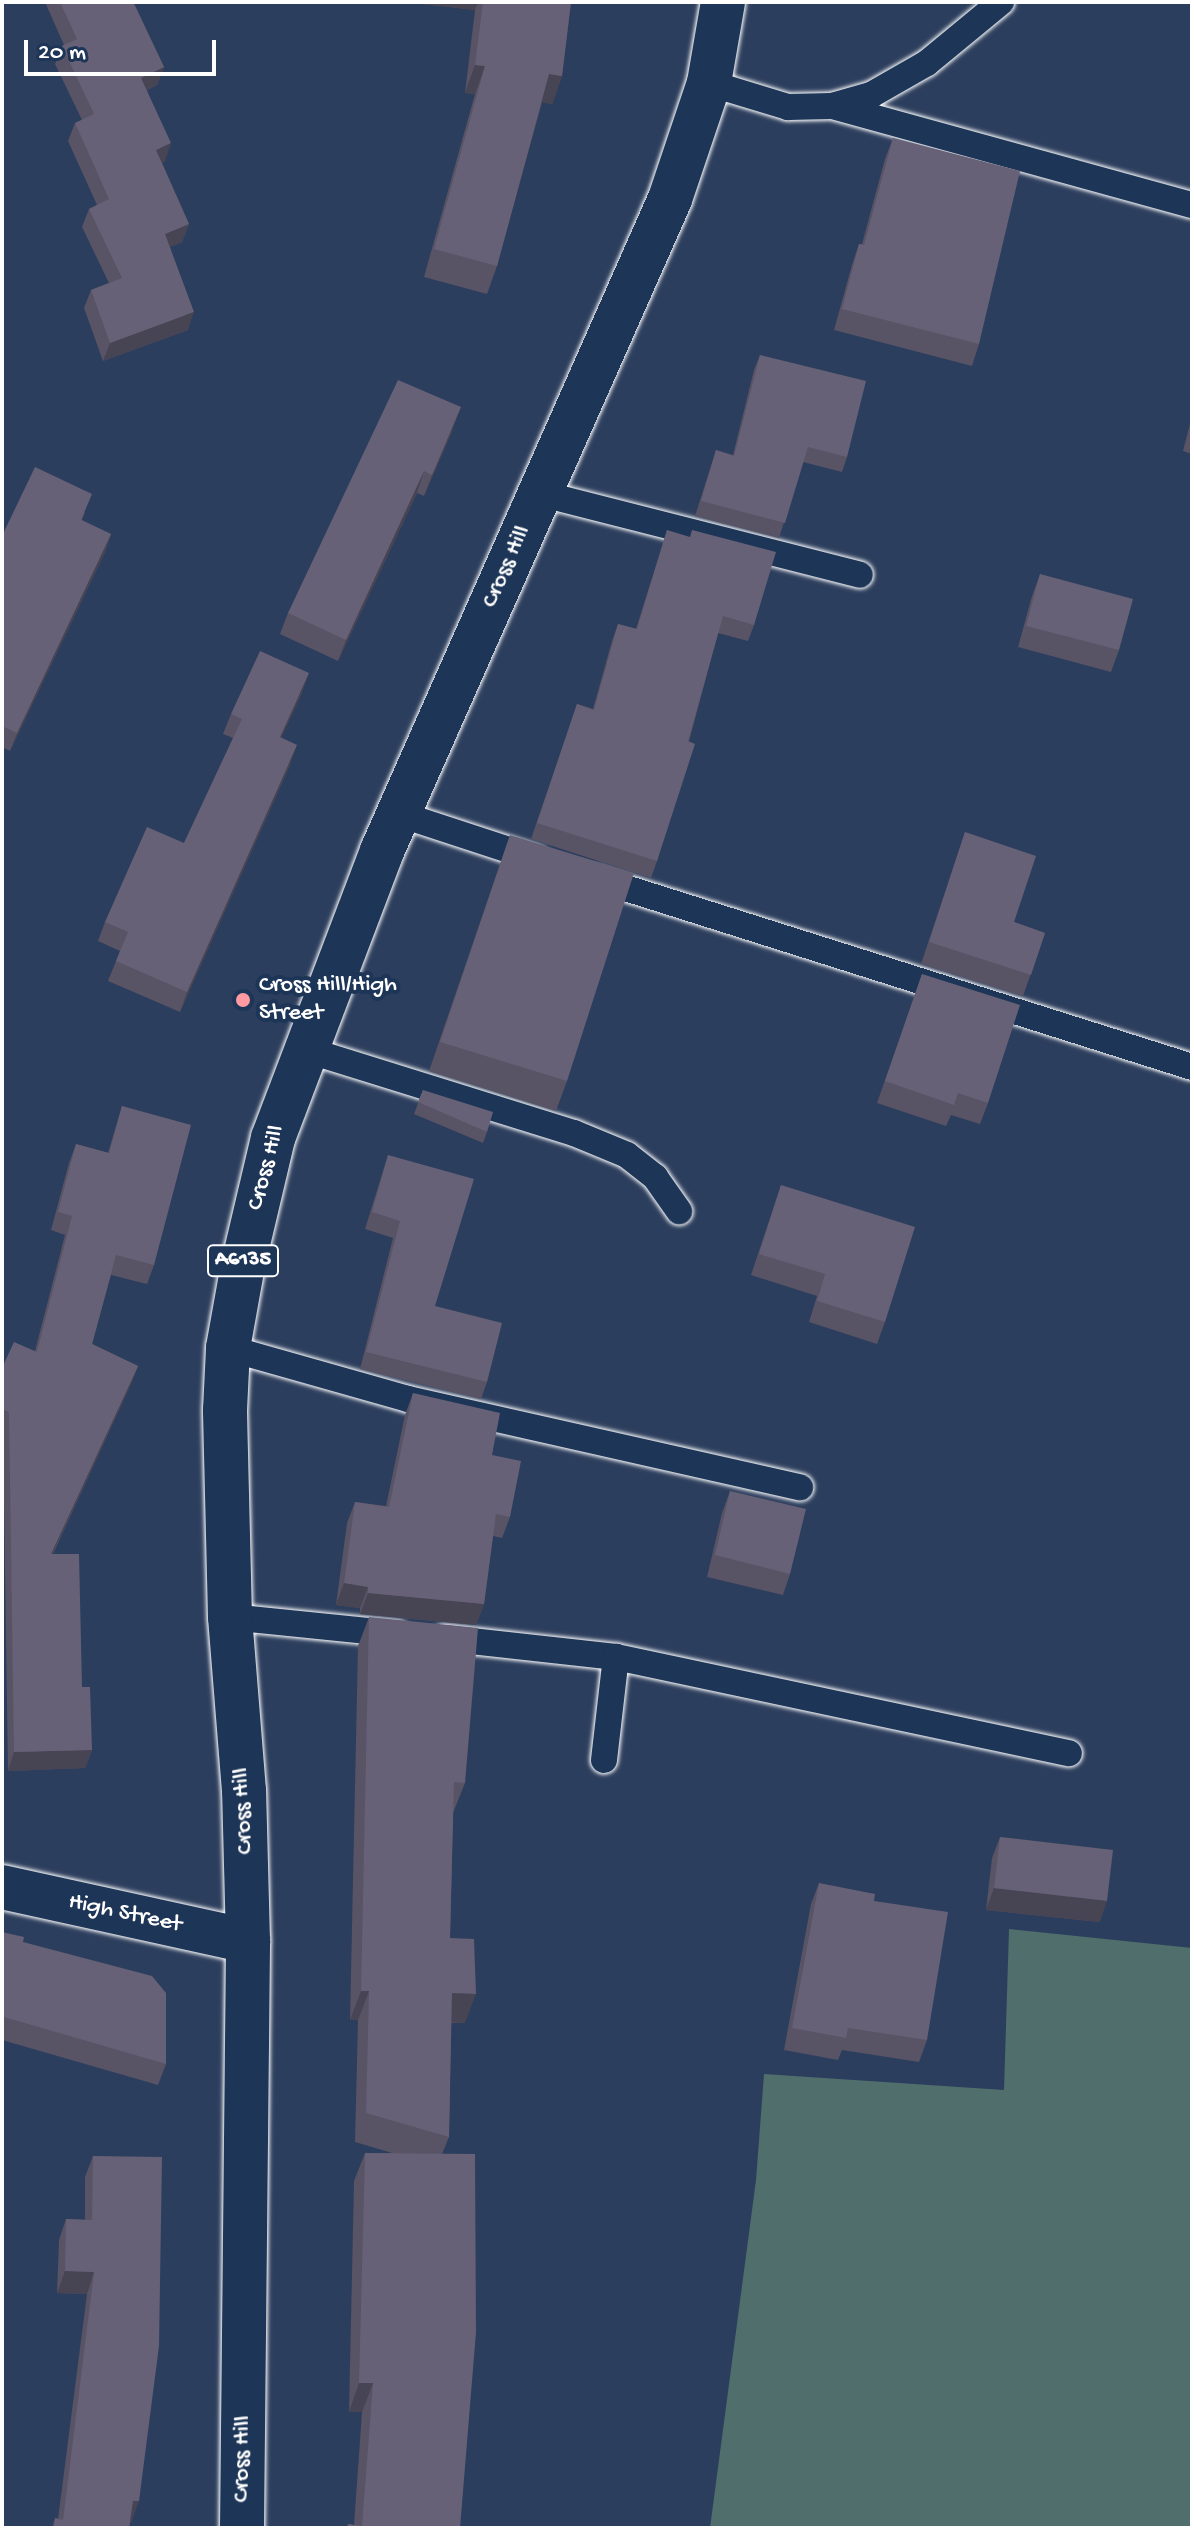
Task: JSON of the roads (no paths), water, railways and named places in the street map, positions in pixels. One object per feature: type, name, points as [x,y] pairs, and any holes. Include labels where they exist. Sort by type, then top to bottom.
[{"type":"main road","name":"A6135","points":[[709,83],[723,2]]},
{"type":"main road","name":"Cross Hill","points":[[242,2528],[248,1941],[244,1791],[230,1617],[228,1348],[273,1138],[304,1049],[399,814],[664,213],[709,83]]},
{"type":"main road","name":"High Street","points":[[2,1887],[248,1941]]},
{"type":"lane","points":[[709,83],[788,107],[832,106],[871,95],[927,63],[1001,2]]},
{"type":"lane","points":[[832,106],[1192,205]]},
{"type":"lane","points":[[539,493],[860,575]]},
{"type":"lane","points":[[399,814],[1192,1067]]},
{"type":"lane","points":[[304,1049],[574,1133],[627,1155],[655,1177],[679,1211]]},
{"type":"lane","points":[[228,1348],[408,1399],[800,1487]]},
{"type":"lane","points":[[230,1617],[616,1657],[1069,1753]]},
{"type":"lane","points":[[604,1760],[616,1657]]},
{"type":"place","name":"Cross Hill/High Street","points":[[243,1000]]}]
